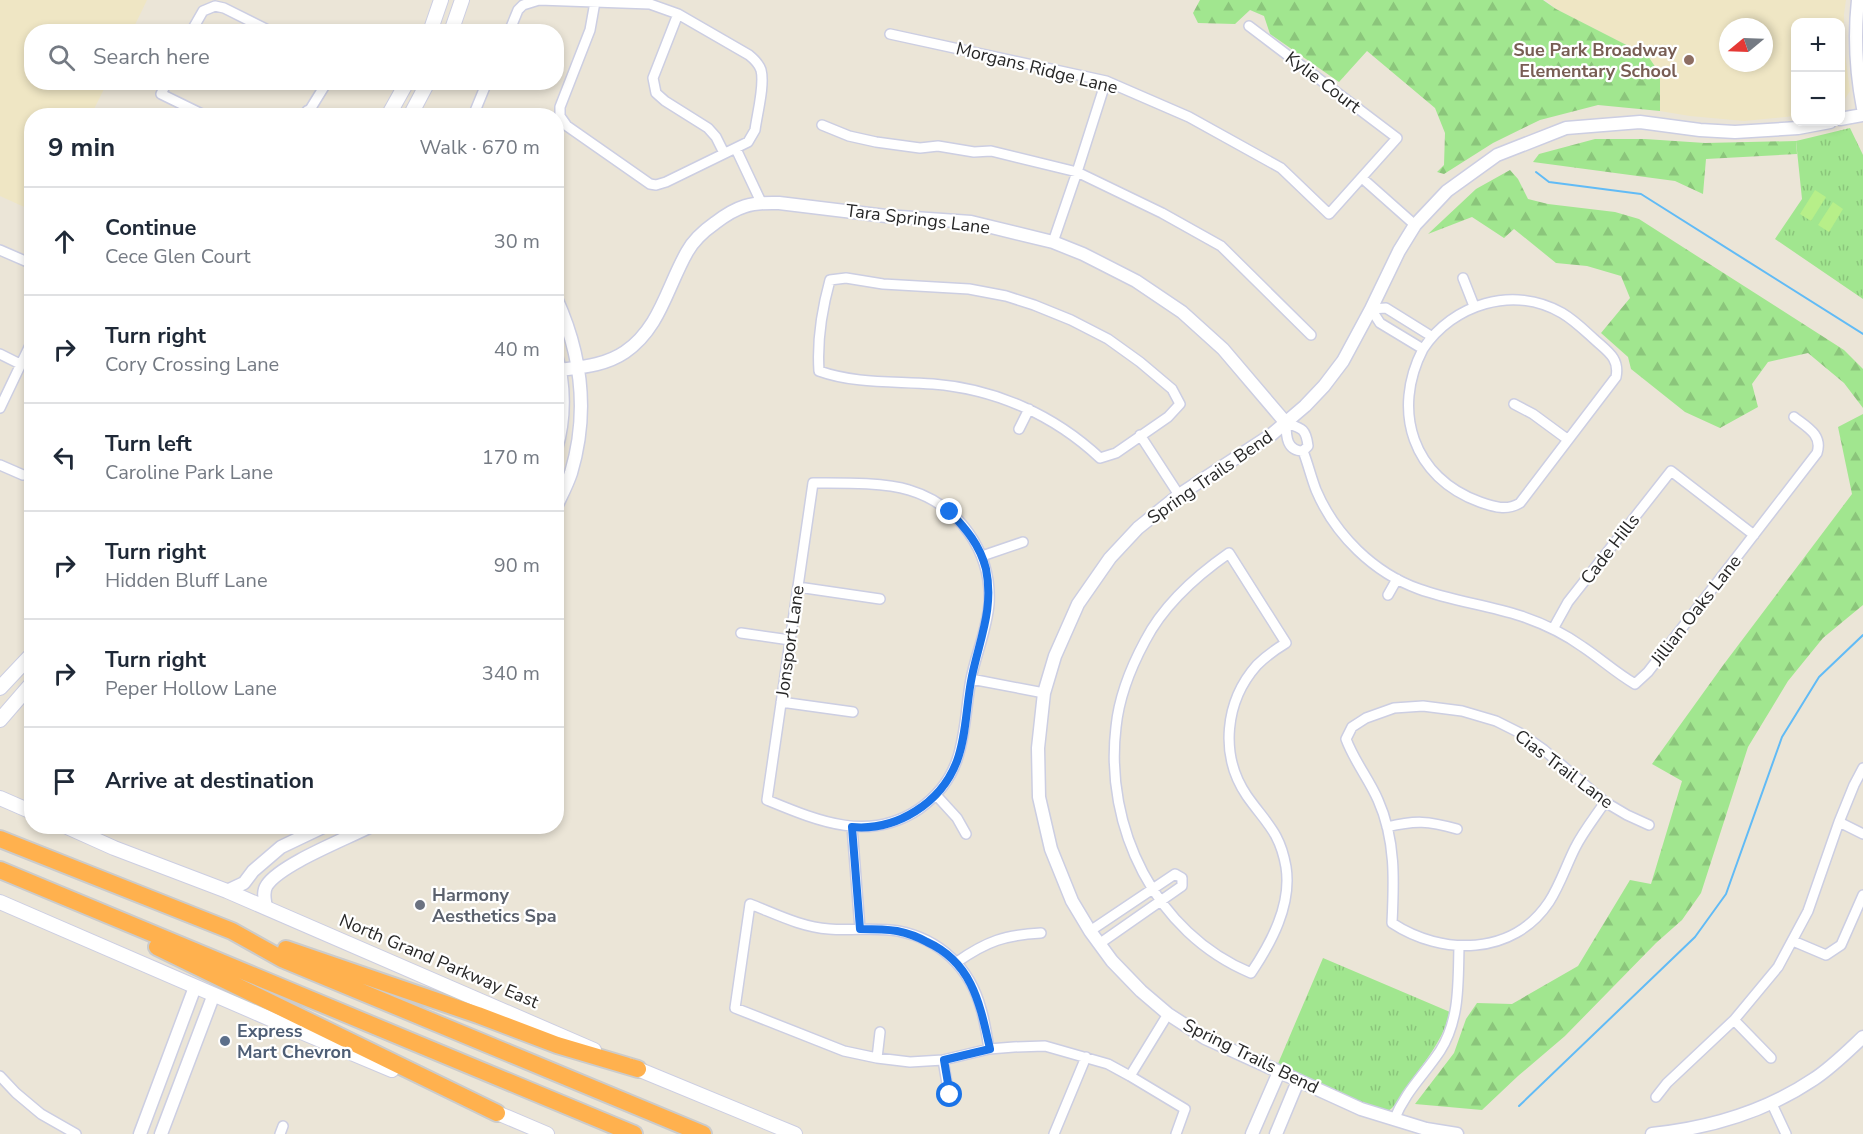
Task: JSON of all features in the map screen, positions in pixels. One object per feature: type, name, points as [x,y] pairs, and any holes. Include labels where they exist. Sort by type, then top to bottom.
[{"type":"highway","points":[[0,839],[232,931],[478,1015],[557,1045],[638,1069]]},
{"type":"highway","points":[[0,870],[634,1134]]},
{"type":"highway","points":[[67,898],[81,910],[497,1113]]},
{"type":"highway","points":[[232,931],[282,959],[703,1134]]},
{"type":"main road","points":[[433,24],[441,0]]},
{"type":"main road","points":[[454,24],[462,0]]},
{"type":"main road","points":[[392,108],[403,90]]},
{"type":"main road","points":[[414,108],[424,90]]},
{"type":"main road","points":[[0,688],[24,662]]},
{"type":"main road","points":[[0,720],[24,692]]},
{"type":"main road","points":[[0,798],[24,808]]},
{"type":"main road","name":"North Grand Parkway East","points":[[83,834],[226,891],[638,1069],[795,1134]]},
{"type":"main road","points":[[0,902],[286,1026],[547,1134]]},
{"type":"street","points":[[512,24],[518,10],[523,5],[539,0],[650,4],[678,14],[749,55],[760,69],[762,82],[755,130],[748,142],[656,185],[651,184],[567,126],[564,121]]},
{"type":"street","points":[[1858,0],[1856,58],[1863,108]]},
{"type":"street","points":[[560,108],[590,30],[596,2]]},
{"type":"street","points":[[195,24],[200,14],[207,9],[219,6],[256,24]]},
{"type":"street","points":[[678,14],[653,78],[656,93],[708,128],[716,137],[724,153]]},
{"type":"street","name":"Kylie Court","points":[[1249,26],[1397,138],[1362,178]]},
{"type":"street","name":"Morgans Ridge Lane","points":[[890,34],[1106,81],[1189,117],[1281,168],[1329,214],[1362,178]]},
{"type":"street","points":[[1053,242],[1106,81]]},
{"type":"street","points":[[163,90],[161,94],[190,108]]},
{"type":"street","points":[[312,108],[322,90]]},
{"type":"street","points":[[476,108],[484,90]]},
{"type":"street","points":[[1845,118],[1863,115]]},
{"type":"street","name":"Spring Trails Bend","points":[[1457,1134],[1426,1129],[1361,1109],[1205,1038],[1168,1014],[1141,991],[1112,961],[1072,901],[1051,849],[1040,796],[1038,748],[1044,693],[1055,656],[1078,604],[1110,558],[1138,528],[1179,495],[1286,423],[1324,386],[1371,309],[1415,225],[1447,191],[1497,155],[1566,128],[1640,123],[1735,132],[1809,126]]},
{"type":"street","points":[[822,125],[849,136],[876,142],[920,148],[938,146],[974,152],[991,151],[1077,172],[1162,213],[1221,246],[1311,335]]},
{"type":"street","points":[[736,149],[762,202]]},
{"type":"street","points":[[1362,178],[1415,225]]},
{"type":"street","name":"Tara Springs Lane","points":[[564,369],[608,361],[626,351],[650,329],[688,250],[708,228],[732,210],[762,202],[779,202],[886,216],[971,222],[1053,242],[1112,267],[1182,312],[1223,349],[1286,423]]},
{"type":"street","points":[[0,250],[24,260]]},
{"type":"street","points":[[846,278],[883,284],[969,289],[1006,296],[1034,305],[1071,320],[1108,339],[1172,389],[1180,404],[1167,417],[1116,453],[1100,458],[1072,434],[1029,409],[967,389],[934,384],[871,381],[833,376],[819,371],[818,355],[826,296],[831,280],[846,278]]},
{"type":"street","points":[[1463,278],[1474,306]]},
{"type":"street","points":[[1500,300],[1518,300],[1550,308],[1578,324],[1614,359],[1618,368],[1616,377],[1520,502],[1513,507],[1487,504],[1453,490],[1423,459],[1414,440],[1408,418],[1407,399],[1410,380],[1423,349],[1431,336],[1447,321],[1474,306],[1500,300]]},
{"type":"street","points":[[1423,349],[1380,323],[1371,309],[1386,308],[1431,336]]},
{"type":"street","points":[[564,316],[579,367],[581,395],[578,444],[564,489]]},
{"type":"street","points":[[1401,336],[1409,322]]},
{"type":"street","points":[[0,354],[20,364]]},
{"type":"street","points":[[0,408],[24,356]]},
{"type":"street","points":[[1514,404],[1536,416],[1567,439]]},
{"type":"street","points":[[1019,429],[1029,409]]},
{"type":"street","name":"Jillian Oaks Lane","points":[[1553,629],[1581,645],[1619,675],[1635,684],[1648,672],[1817,453],[1819,446],[1815,433],[1794,417]]},
{"type":"street","points":[[1286,423],[1301,428],[1307,436],[1308,446],[1303,451],[1297,451],[1290,446],[1286,438],[1286,423]]},
{"type":"street","points":[[1140,435],[1179,495]]},
{"type":"street","points":[[1303,451],[1317,491],[1329,514],[1344,536],[1377,566],[1397,579],[1420,589],[1521,616],[1553,629]]},
{"type":"street","points":[[0,465],[23,475]]},
{"type":"street","name":"Cade Hills","points":[[1553,629],[1568,602],[1671,471],[1754,535]]},
{"type":"street","name":"Jonsport Lane","points":[[852,827],[837,825],[768,800],[813,483],[907,489],[926,497],[950,512],[968,531],[982,556]]},
{"type":"street","points":[[860,929],[852,827],[876,826],[909,816],[936,795],[948,779],[957,762],[961,746],[971,679],[987,619],[988,580],[982,556],[1023,542]]},
{"type":"street","points":[[1229,553],[1286,643],[1268,655],[1246,679],[1236,698],[1229,737],[1237,777],[1281,846],[1286,870],[1286,897],[1280,920],[1251,974],[1233,966],[1200,943],[1179,923],[1152,889],[1131,848],[1121,819],[1116,788],[1114,756],[1116,725],[1122,698],[1141,648],[1164,612],[1186,587],[1229,553]]},
{"type":"street","points":[[1388,596],[1397,579]]},
{"type":"street","points":[[798,587],[880,599]]},
{"type":"street","points":[[741,633],[790,640]]},
{"type":"street","points":[[971,679],[1044,693]]},
{"type":"street","points":[[781,702],[853,712]]},
{"type":"street","name":"Cias Trail Lane","points":[[1387,827],[1379,802],[1362,768],[1352,755],[1346,739],[1352,727],[1366,718],[1394,708],[1423,706],[1462,711],[1496,721],[1520,733],[1544,750],[1605,802],[1649,825]]},
{"type":"street","points":[[1656,1097],[1667,1083],[1734,1020],[1778,967],[1808,910],[1839,822],[1863,768]]},
{"type":"street","points":[[936,795],[957,818],[966,834]]},
{"type":"street","points":[[1457,829],[1411,822],[1387,827],[1394,879],[1392,923],[1419,938],[1439,944],[1459,947],[1486,945],[1521,929],[1535,918],[1552,897],[1575,848],[1605,802]]},
{"type":"street","points":[[1839,822],[1863,834]]},
{"type":"street","points":[[226,891],[244,883],[261,863],[281,847],[309,834]]},
{"type":"street","points":[[266,908],[264,891],[267,884],[280,873],[304,858],[354,834]]},
{"type":"street","points":[[1090,931],[1175,874],[1182,878],[1182,886],[1100,944]]},
{"type":"street","points":[[1793,941],[1826,955],[1834,951],[1841,945],[1863,898]]},
{"type":"street","points":[[990,1049],[981,1008],[971,983],[957,962],[935,945],[898,931],[828,929],[796,923],[750,904],[735,1008],[844,1052],[877,1058],[910,1062],[944,1060],[990,1049],[1045,1046],[1086,1057],[1107,1064],[1130,1076],[1185,1109],[1176,1134]]},
{"type":"street","points":[[957,962],[976,948],[998,939],[1017,934],[1041,933]]},
{"type":"street","points":[[1394,1120],[1404,1097],[1441,1050],[1448,1035],[1455,1015],[1459,947]]},
{"type":"street","points":[[140,1134],[195,987]]},
{"type":"street","points":[[161,1134],[214,994]]},
{"type":"street","points":[[1130,1076],[1168,1014]]},
{"type":"street","points":[[1734,1020],[1771,1058]]},
{"type":"street","points":[[877,1058],[880,1032]]},
{"type":"street","points":[[1652,1134],[1703,1126],[1772,1104],[1815,1078],[1863,1037]]},
{"type":"street","points":[[1054,1134],[1086,1057]]},
{"type":"street","points":[[944,1060],[950,1095]]},
{"type":"street","points":[[1252,1134],[1279,1072]]},
{"type":"street","points":[[1276,1134],[1298,1081]]},
{"type":"street","points":[[2,1082],[41,1114],[77,1134]]},
{"type":"street","points":[[1772,1104],[1786,1134]]},
{"type":"shaded area","points":[[0,0],[147,0],[135,24],[24,24],[24,90],[104,90],[94,108],[24,108],[24,207],[0,196]]},
{"type":"shaded area","name":"Sue Park Broadway Elementary School","points":[[1546,0],[1846,0],[1844,18],[1791,18],[1791,116],[1744,121],[1660,111],[1660,74],[1648,56],[1556,9]]},
{"type":"shaded area","name":"Sue Park Broadway Elementary School","points":[[1845,54],[1850,91],[1845,99]]},
{"type":"green space","points":[[1200,0],[1543,0],[1556,9],[1648,56],[1660,74],[1660,111],[1598,105],[1540,120],[1493,143],[1444,174],[1437,172],[1444,165],[1445,133],[1435,108],[1367,51],[1339,82],[1270,34],[1264,16],[1250,10],[1235,24],[1198,23],[1193,13]]},
{"type":"green space","points":[[1850,128],[1863,155],[1863,299],[1775,239],[1802,199],[1796,141]]},
{"type":"green space","points":[[1595,139],[1645,139],[1705,143],[1796,141],[1797,154],[1706,159],[1703,194],[1675,181],[1533,162],[1539,154]]},
{"type":"green space","points":[[1510,170],[1518,179],[1528,199],[1548,204],[1615,212],[1639,219],[1844,350],[1863,369],[1863,408],[1844,383],[1808,353],[1768,362],[1752,384],[1758,407],[1720,428],[1685,412],[1631,369],[1628,357],[1601,333],[1630,298],[1621,276],[1587,266],[1556,263],[1514,229],[1504,238],[1472,217],[1428,234],[1476,189]]},
{"type":"green space","points":[[1815,190],[1826,197],[1811,221],[1800,214]]},
{"type":"green space","points":[[1833,202],[1843,209],[1829,232],[1818,225]]},
{"type":"green space","points":[[1863,414],[1863,605],[1823,638],[1788,681],[1748,747],[1701,893],[1682,920],[1656,943],[1565,1036],[1482,1110],[1415,1104],[1454,1053],[1466,1019],[1477,1003],[1512,1004],[1578,966],[1630,880],[1651,884],[1682,781],[1652,764],[1852,494],[1838,427]]},
{"type":"green space","points":[[1323,958],[1450,1012],[1433,1050],[1397,1103],[1388,1111],[1366,1106],[1277,1066]]},
{"type":"waterway","points":[[1536,172],[1549,182],[1641,194],[1863,334]]},
{"type":"waterway","points":[[1519,1106],[1695,937],[1726,894],[1782,737],[1819,677],[1863,635]]},
{"type":"place","name":"Sue Park Broadway Elementary School","points":[[1689,60]]},
{"type":"place","name":"Harmony Aesthetics Spa","points":[[420,905]]},
{"type":"place","name":"Express Mart Chevron","points":[[225,1041]]},
{"type":"route","points":[[950,512],[968,531],[982,556],[988,580],[989,602],[987,619],[971,679],[957,762],[936,795],[909,816],[876,826],[852,827],[860,929],[898,931],[935,945],[957,962],[971,983],[981,1008],[990,1049],[944,1060],[950,1095]]}]
